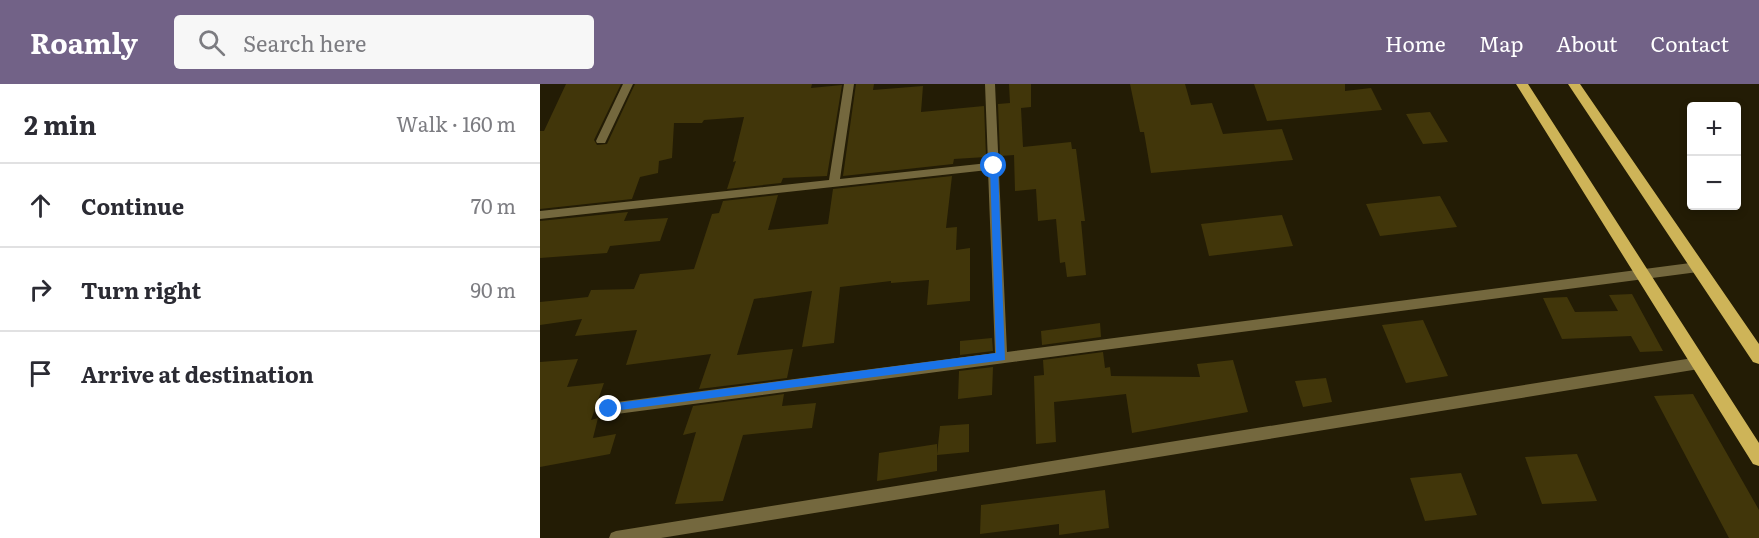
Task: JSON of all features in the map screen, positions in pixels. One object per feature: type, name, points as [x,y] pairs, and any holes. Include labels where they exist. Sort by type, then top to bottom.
[{"type":"main road","points":[[1522,84],[1759,458]]},
{"type":"main road","points":[[1574,84],[1759,357]]},
{"type":"street","points":[[601,141],[628,84]]},
{"type":"street","points":[[834,184],[849,84]]},
{"type":"street","points":[[990,84],[1001,357]]},
{"type":"street","points":[[540,215],[994,166]]},
{"type":"street","points":[[609,409],[1641,272],[1698,267]]},
{"type":"street","points":[[616,538],[1699,363]]},
{"type":"building","points":[[566,84],[621,84],[594,140],[597,145],[607,144],[635,84],[812,84],[811,88],[842,85],[827,176],[783,178],[781,183],[727,189],[736,161],[733,162],[744,117],[704,120],[702,123],[674,123],[672,158],[659,161],[658,173],[640,177],[632,199],[540,209],[540,131],[544,131]]},
{"type":"building","points":[[856,84],[874,84],[873,90],[923,86],[921,112],[984,106],[986,157],[954,159],[953,164],[843,176]]},
{"type":"building","points":[[1009,84],[1031,84],[1031,107],[1021,108],[1023,147],[1071,142],[1072,149],[1076,149],[1085,221],[1081,221],[1086,275],[1067,277],[1065,262],[1060,263],[1056,219],[1038,221],[1036,189],[1015,191],[1014,155],[1000,156],[998,104],[1010,103]]},
{"type":"building","points":[[1130,84],[1185,84],[1191,105],[1212,103],[1223,134],[1282,129],[1293,160],[1151,173],[1144,132],[1140,132]]},
{"type":"building","points":[[1254,84],[1345,84],[1345,91],[1371,88],[1382,110],[1267,121]]},
{"type":"building","points":[[1430,112],[1448,142],[1423,144],[1406,114]]},
{"type":"building","points":[[952,176],[946,228],[957,227],[956,250],[970,248],[970,301],[927,305],[929,280],[891,283],[891,281],[840,287],[834,343],[802,347],[812,291],[754,299],[737,355],[793,349],[787,378],[699,389],[711,354],[626,365],[637,330],[575,336],[582,319],[540,325],[540,302],[588,297],[591,290],[634,289],[640,274],[694,269],[712,214],[719,213],[723,201],[778,195],[768,230],[828,224],[833,189]]},
{"type":"building","points":[[1440,196],[1457,227],[1380,236],[1366,204]]},
{"type":"building","points":[[628,212],[624,221],[668,218],[660,241],[610,246],[607,253],[540,258],[540,221]]},
{"type":"building","points":[[1282,215],[1293,246],[1209,256],[1201,224]]},
{"type":"building","points":[[1632,294],[1663,351],[1640,352],[1631,336],[1562,339],[1543,298],[1567,297],[1575,312],[1618,311],[1609,295]]},
{"type":"building","points":[[1423,320],[1448,376],[1406,383],[1382,325]]},
{"type":"building","points":[[1100,323],[1101,337],[1042,345],[1041,331]]},
{"type":"building","points":[[992,338],[993,351],[960,355],[960,341]]},
{"type":"building","points":[[1103,352],[1105,368],[1110,367],[1111,376],[1200,377],[1197,364],[1233,360],[1248,412],[1132,433],[1126,394],[1054,402],[1056,442],[1036,444],[1034,376],[1044,375],[1043,360]]},
{"type":"building","points":[[578,359],[567,387],[604,383],[591,420],[598,418],[593,438],[616,434],[610,454],[540,467],[540,362]]},
{"type":"building","points":[[993,367],[992,395],[958,399],[959,371]]},
{"type":"building","points":[[1326,378],[1332,402],[1303,407],[1295,381]]},
{"type":"building","points":[[784,394],[782,406],[816,403],[812,428],[743,435],[723,501],[675,504],[696,432],[683,435],[693,406]]},
{"type":"building","points":[[1693,394],[1759,510],[1759,538],[1729,538],[1654,396]]},
{"type":"building","points":[[969,424],[969,452],[937,455],[940,426]]},
{"type":"building","points":[[937,444],[937,471],[877,481],[879,453]]},
{"type":"building","points":[[1577,454],[1597,501],[1542,504],[1525,457]]},
{"type":"building","points":[[1461,473],[1477,515],[1425,521],[1410,478]]},
{"type":"building","points":[[1105,490],[1109,528],[1059,535],[1059,524],[980,534],[981,505]]},
{"type":"route","points":[[609,409],[1001,357],[994,166]]}]
